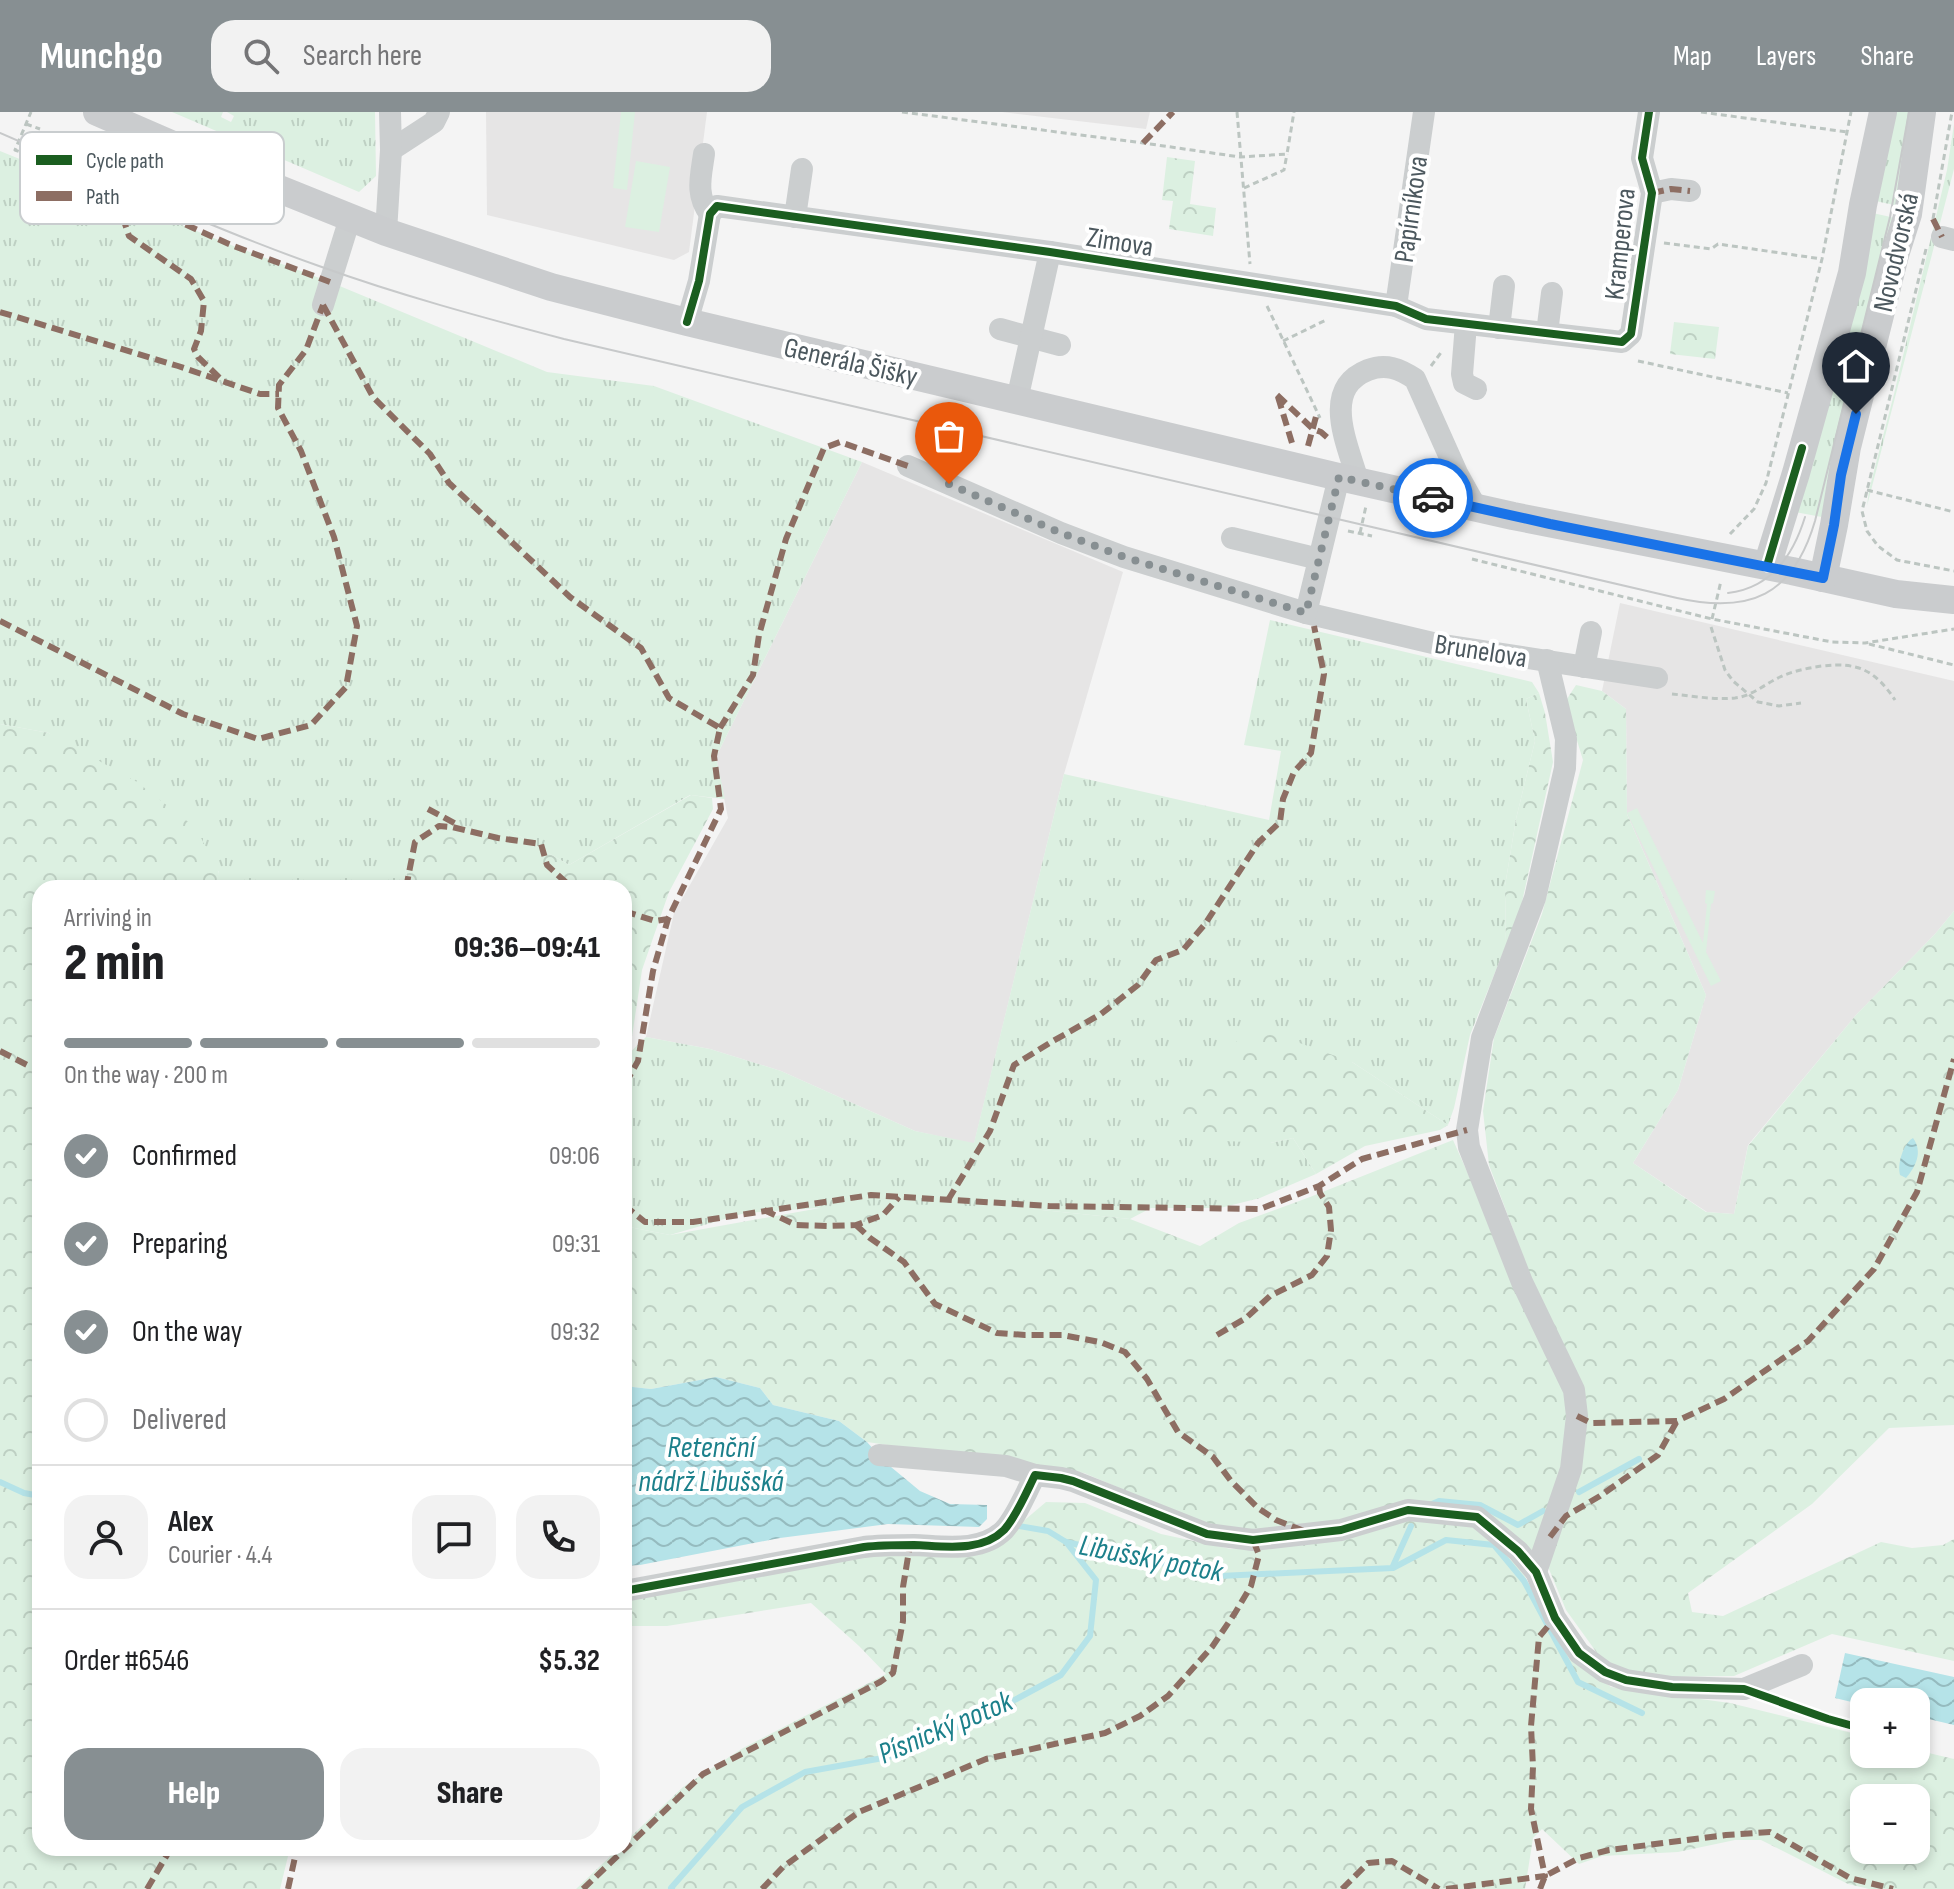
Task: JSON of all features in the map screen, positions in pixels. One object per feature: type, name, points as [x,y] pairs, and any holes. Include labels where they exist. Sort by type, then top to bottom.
[{"type":"main road","name":"Generála Šišky","points":[[97,112],[143,132]]},
{"type":"main road","name":"Novodvorská","points":[[1767,566],[1852,273],[1883,112]]},
{"type":"main road","name":"Novodvorská","points":[[1823,578],[1847,447],[1908,214],[1922,112]]},
{"type":"main road","name":"Generála Šišky","points":[[284,191],[386,232],[551,287],[1017,400],[1354,487],[1476,507],[1896,594],[1954,600]]},
{"type":"street","points":[[386,232],[390,112]]},
{"type":"street","points":[[391,150],[434,122],[439,112]]},
{"type":"street","name":"Papírníkova","points":[[1396,306],[1424,112]]},
{"type":"street","name":"Kramperova","points":[[1631,334],[1652,193],[1642,158],[1649,112]]},
{"type":"street","points":[[687,322],[699,281],[710,214],[700,192],[704,154]]},
{"type":"street","points":[[795,217],[802,169]]},
{"type":"street","points":[[1652,193],[1671,189],[1690,191]]},
{"type":"street","name":"Zimova","points":[[710,214],[717,206],[1050,252],[1396,306],[1426,319],[1622,342],[1631,334]]},
{"type":"street","points":[[323,305],[350,218]]},
{"type":"street","points":[[1017,400],[1050,252]]},
{"type":"street","points":[[1499,328],[1504,286]]},
{"type":"street","points":[[1547,333],[1552,293]]},
{"type":"street","points":[[1466,324],[1462,374],[1464,383],[1476,389]]},
{"type":"street","points":[[1000,329],[1060,345]]},
{"type":"street","points":[[1306,613],[1327,526],[1354,487],[1340,419],[1340,403],[1346,388],[1357,376],[1370,369],[1387,366],[1415,379],[1457,473],[1476,507]]},
{"type":"street","name":"Brunelova","points":[[908,466],[1124,557],[1306,613],[1437,644],[1584,667],[1658,686]]},
{"type":"street","points":[[1232,538],[1319,559]]},
{"type":"street","points":[[1584,667],[1591,632]]},
{"type":"street","points":[[1536,1572],[1571,1469],[1577,1416],[1574,1390],[1522,1282],[1469,1147],[1467,1130],[1482,1038],[1535,898],[1565,768],[1566,739],[1547,660]]},
{"type":"street","points":[[879,1455],[1006,1466],[1035,1475],[1073,1481],[1207,1534],[1253,1540],[1341,1530],[1408,1510],[1477,1517],[1518,1551],[1536,1572],[1555,1618],[1579,1653],[1605,1672],[1626,1680],[1672,1687],[1744,1689],[1802,1665]]},
{"type":"street","points":[[632,1590],[877,1546],[971,1545],[990,1539],[1012,1517],[1035,1475]]},
{"type":"path","points":[[23,132],[31,112]]},
{"type":"path","points":[[902,112],[1240,157],[1287,154]]},
{"type":"path","points":[[1237,112],[1250,268]]},
{"type":"path","points":[[1243,189],[1284,170],[1294,112]]},
{"type":"path","points":[[1701,112],[1847,132]]},
{"type":"path","points":[[1731,534],[1754,509],[1766,483],[1822,259],[1851,112]]},
{"type":"path","points":[[1952,112],[1939,234],[1862,511],[1867,531],[1878,546],[1897,560],[1954,571]]},
{"type":"path","points":[[26,124],[40,129]]},
{"type":"path","points":[[1645,240],[1711,249],[1718,244],[1822,259]]},
{"type":"path","points":[[1264,299],[1322,422]]},
{"type":"path","points":[[1283,341],[1326,320]]},
{"type":"path","points":[[1425,374],[1443,349]]},
{"type":"path","points":[[1638,361],[1788,393]]},
{"type":"path","points":[[1354,487],[1360,533]]},
{"type":"path","points":[[1867,490],[1954,512]]},
{"type":"path","points":[[1327,526],[1372,536]]},
{"type":"path","points":[[1472,559],[1712,619],[1826,641],[1865,643],[1954,665]]},
{"type":"path","points":[[1711,627],[1725,670],[1749,695],[1758,702],[1779,706],[1801,703]]},
{"type":"path","points":[[1865,643],[1954,629]]},
{"type":"path","points":[[1658,686],[1710,698],[1735,698],[1749,695],[1789,673],[1850,664],[1874,675],[1895,700]]},
{"type":"shaded area","points":[[486,112],[707,112],[689,252],[674,260],[487,215]]},
{"type":"shaded area","points":[[1002,112],[1150,112],[1146,129]]},
{"type":"shaded area","points":[[862,462],[1123,572],[1064,774],[974,1144],[915,1131],[781,1071],[710,1049],[646,1037],[674,913],[728,818],[716,757]]},
{"type":"shaded area","points":[[1620,603],[1954,681],[1954,911],[1856,1015],[1748,1145],[1734,1214],[1707,1212],[1633,1163],[1678,1090],[1706,995],[1627,814],[1626,709],[1602,691]]},
{"type":"green space","points":[[172,112],[223,112],[221,117],[231,122],[234,116],[227,112],[375,112],[376,176],[359,192],[284,160],[284,132],[219,132]]},
{"type":"green space","points":[[621,112],[635,112],[627,190],[613,188]]},
{"type":"green space","points":[[1894,112],[1913,112],[1903,207],[1871,200]]},
{"type":"green space","points":[[1954,124],[1954,169],[1867,506],[1947,170]]},
{"type":"green space","points":[[0,151],[20,159],[20,224],[179,224],[330,282],[547,372],[654,386],[862,462],[716,757],[725,799],[690,795],[569,865],[507,829],[404,866],[408,880],[216,880],[219,872],[49,733],[0,724]]},
{"type":"green space","points":[[1167,157],[1195,161],[1190,204],[1216,208],[1213,236],[1169,229],[1173,201],[1162,200]]},
{"type":"green space","points":[[636,161],[670,167],[659,232],[625,227]]},
{"type":"green space","points":[[1868,212],[1900,219],[1827,518],[1795,512]]},
{"type":"green space","points":[[1674,322],[1719,327],[1715,359],[1670,354]]},
{"type":"green space","points":[[1270,620],[1532,682],[1539,693],[1526,699],[1535,741],[1516,819],[1505,886],[1506,945],[1470,1035],[1448,1125],[1352,1062],[1270,1143],[1293,1138],[1316,1174],[1260,1198],[1220,1208],[1151,1208],[1130,1219],[1032,1209],[819,1208],[745,1213],[670,1235],[632,1228],[632,1050],[646,1037],[710,1049],[781,1071],[915,1131],[974,1143],[1064,774],[1269,820],[1281,751],[1244,745]]},
{"type":"green space","points":[[1576,685],[1602,691],[1626,709],[1627,814],[1706,995],[1678,1090],[1633,1163],[1706,1212],[1734,1214],[1748,1146],[1856,1015],[1954,911],[1954,1425],[1889,1428],[1812,1504],[1688,1593],[1692,1612],[1723,1616],[1881,1542],[1912,1548],[1943,1545],[1954,1539],[1954,1661],[1832,1634],[1734,1676],[1669,1677],[1622,1672],[1605,1664],[1566,1610],[1546,1562],[1578,1395],[1489,1165],[1483,1111],[1494,1038],[1542,914],[1583,760],[1565,702]]},
{"type":"green space","points":[[1539,693],[1553,762],[1520,911],[1506,945],[1505,886],[1516,819],[1535,741],[1526,699]]},
{"type":"green space","points":[[0,724],[49,733],[137,782],[196,828],[219,873],[217,880],[32,880],[32,1856],[288,1856],[280,1889],[0,1889]]},
{"type":"green space","points":[[691,795],[712,798],[713,809],[669,892],[642,970],[632,1037],[632,880],[408,880],[404,866],[441,830],[507,829],[569,865]]},
{"type":"green space","points":[[1637,808],[1703,943],[1706,890],[1715,891],[1706,952],[1721,981],[1711,986],[1627,813]]},
{"type":"green space","points":[[1253,1026],[1352,1062],[1448,1125],[1440,1130],[1365,1146],[1316,1174],[1293,1138],[1270,1143],[1203,1140],[1172,1103]]},
{"type":"green space","points":[[1453,1140],[1517,1284],[1571,1393],[1567,1470],[1536,1559],[1483,1512],[1224,1532],[1084,1473],[867,1442],[839,1421],[773,1405],[760,1388],[716,1377],[651,1389],[632,1387],[632,1228],[670,1235],[820,1208],[904,1204],[1032,1209],[1130,1219],[1200,1246],[1239,1223]]},
{"type":"green space","points":[[1046,1502],[1085,1503],[1161,1534],[1231,1549],[1341,1540],[1412,1519],[1476,1526],[1516,1557],[1546,1621],[1572,1657],[1611,1687],[1730,1703],[1850,1733],[1850,1768],[1930,1768],[1930,1753],[1954,1759],[1954,1889],[1869,1889],[1848,1884],[1761,1840],[1735,1840],[1678,1852],[1602,1856],[1579,1864],[1542,1829],[1533,1838],[1525,1889],[576,1889],[611,1856],[632,1856],[632,1835],[683,1787],[743,1748],[886,1674],[811,1603],[667,1626],[632,1626],[632,1594],[1013,1530]]},
{"type":"water","points":[[1913,1138],[1918,1148],[1917,1159],[1906,1178],[1900,1175],[1900,1160],[1906,1145]]},
{"type":"water","name":"Retenční nádrž Libušská","points":[[716,1377],[760,1388],[773,1405],[839,1421],[867,1442],[885,1462],[920,1491],[950,1504],[987,1505],[987,1519],[979,1527],[888,1524],[780,1538],[632,1566],[632,1387],[651,1389]]},
{"type":"water","points":[[1845,1653],[1954,1677],[1954,1725],[1930,1719],[1930,1688],[1850,1688],[1850,1702],[1835,1698]]},
{"type":"waterway","points":[[1579,1492],[1639,1459]]},
{"type":"waterway","name":"Libušský potok","points":[[0,1482],[32,1494]]},
{"type":"waterway","points":[[1432,1504],[1439,1501],[1480,1505],[1518,1525],[1543,1511]]},
{"type":"waterway","name":"Libušský potok","points":[[1013,1525],[1048,1531],[1066,1542],[1220,1576],[1393,1568],[1446,1540],[1494,1545],[1524,1581],[1578,1682],[1642,1713]]},
{"type":"waterway","points":[[1393,1566],[1411,1526]]},
{"type":"waterway","name":"Písnický potok","points":[[672,1889],[742,1807],[805,1772],[894,1756],[1009,1703],[1061,1675],[1090,1636],[1096,1580],[1066,1542]]},
{"type":"tram line","points":[[210,224],[379,287],[564,339],[1677,598],[1726,603],[1765,594],[1781,583],[1806,546],[1815,521],[1890,217],[1909,112]]},
{"type":"tram line","points":[[0,133],[20,142]]},
{"type":"tram line","points":[[1728,593],[1756,584],[1778,568],[1794,545],[1805,517]]},
{"type":"marked path","points":[[1143,143],[1173,112]]},
{"type":"marked path","points":[[1652,193],[1671,189],[1690,191]]},
{"type":"marked path","points":[[1933,219],[1942,237]]},
{"type":"marked path","points":[[125,224],[129,236],[191,279],[204,301],[201,331],[194,349],[222,380]]},
{"type":"marked path","points":[[184,224],[330,282]]},
{"type":"marked path","points":[[323,305],[373,397],[430,454],[449,483],[570,597],[641,648],[669,698],[720,728],[714,756],[721,809],[668,919],[653,971],[638,1061],[632,1072]]},
{"type":"marked path","points":[[0,621],[183,714],[258,739],[311,725],[346,687],[357,626],[334,537],[301,451],[278,408],[279,385],[306,350],[323,305]]},
{"type":"marked path","points":[[0,312],[260,394],[279,394]]},
{"type":"marked path","points":[[1277,395],[1313,429],[1329,439]]},
{"type":"marked path","points":[[1278,397],[1292,443]]},
{"type":"marked path","points":[[1308,446],[1317,413]]},
{"type":"marked path","points":[[720,728],[753,675],[759,635],[786,539],[824,448],[840,442],[908,466]]},
{"type":"marked path","points":[[948,1200],[990,1131],[1014,1065],[1101,1014],[1138,985],[1156,960],[1183,950],[1205,924],[1258,843],[1280,822],[1283,799],[1294,772],[1311,753],[1324,674],[1314,626]]},
{"type":"marked path","points":[[428,809],[458,825]]},
{"type":"marked path","points":[[408,880],[415,842],[439,826],[541,844],[547,865],[563,880]]},
{"type":"marked path","points":[[632,914],[655,921],[668,919]]},
{"type":"marked path","points":[[0,1051],[32,1067]]},
{"type":"marked path","points":[[1577,1416],[1591,1423],[1677,1421],[1724,1399],[1808,1341],[1874,1269],[1917,1192],[1954,1059]]},
{"type":"marked path","points":[[632,1211],[645,1222],[693,1222],[871,1195],[1049,1206],[1260,1209],[1319,1186],[1362,1159],[1467,1130]]},
{"type":"marked path","points":[[1217,1335],[1246,1318],[1270,1296],[1312,1275],[1327,1256],[1331,1230],[1329,1207],[1319,1186]]},
{"type":"marked path","points":[[764,1210],[796,1225],[856,1225],[883,1215],[899,1197]]},
{"type":"marked path","points":[[856,1225],[904,1262],[935,1304],[997,1333],[1062,1335],[1100,1342],[1125,1352],[1147,1379],[1178,1432],[1213,1457],[1258,1508],[1276,1520],[1304,1531]]},
{"type":"marked path","points":[[1550,1537],[1566,1516],[1658,1455],[1677,1421]]},
{"type":"marked path","points":[[762,1889],[783,1867],[859,1812],[986,1759],[1105,1733],[1140,1716],[1168,1696],[1212,1647],[1235,1613],[1251,1586],[1259,1555],[1253,1540]]},
{"type":"marked path","points":[[632,1842],[703,1774],[893,1673],[903,1621],[903,1587],[910,1545]]},
{"type":"marked path","points":[[1446,1889],[1545,1876],[1531,1809],[1531,1726],[1539,1637],[1555,1618]]},
{"type":"marked path","points":[[1540,1889],[1545,1876],[1579,1858],[1609,1850],[1770,1832],[1850,1878],[1893,1889]]},
{"type":"marked path","points":[[147,1889],[166,1856]]},
{"type":"marked path","points":[[288,1889],[295,1856]]},
{"type":"marked path","points":[[583,1889],[617,1856]]},
{"type":"marked path","points":[[1342,1889],[1368,1863],[1392,1861],[1439,1889]]},
{"type":"cycle path","points":[[687,322],[699,281],[710,214],[717,206],[1050,252],[1396,306],[1426,319],[1622,342],[1631,334],[1652,193],[1642,158],[1649,112]]},
{"type":"cycle path","points":[[1767,566],[1802,448]]},
{"type":"cycle path","points":[[632,1590],[864,1547],[961,1546],[984,1542],[1008,1525],[1035,1475],[1073,1481],[1207,1534],[1253,1540],[1341,1530],[1408,1510],[1477,1517],[1518,1551],[1536,1572],[1555,1618],[1579,1653],[1605,1672],[1626,1680],[1672,1687],[1744,1689],[1850,1725]]},
{"type":"way so far","points":[[949,484],[1124,557],[1306,613],[1339,477],[1433,498]]},
{"type":"route","points":[[1433,498],[1823,578],[1841,475],[1856,414]]}]
